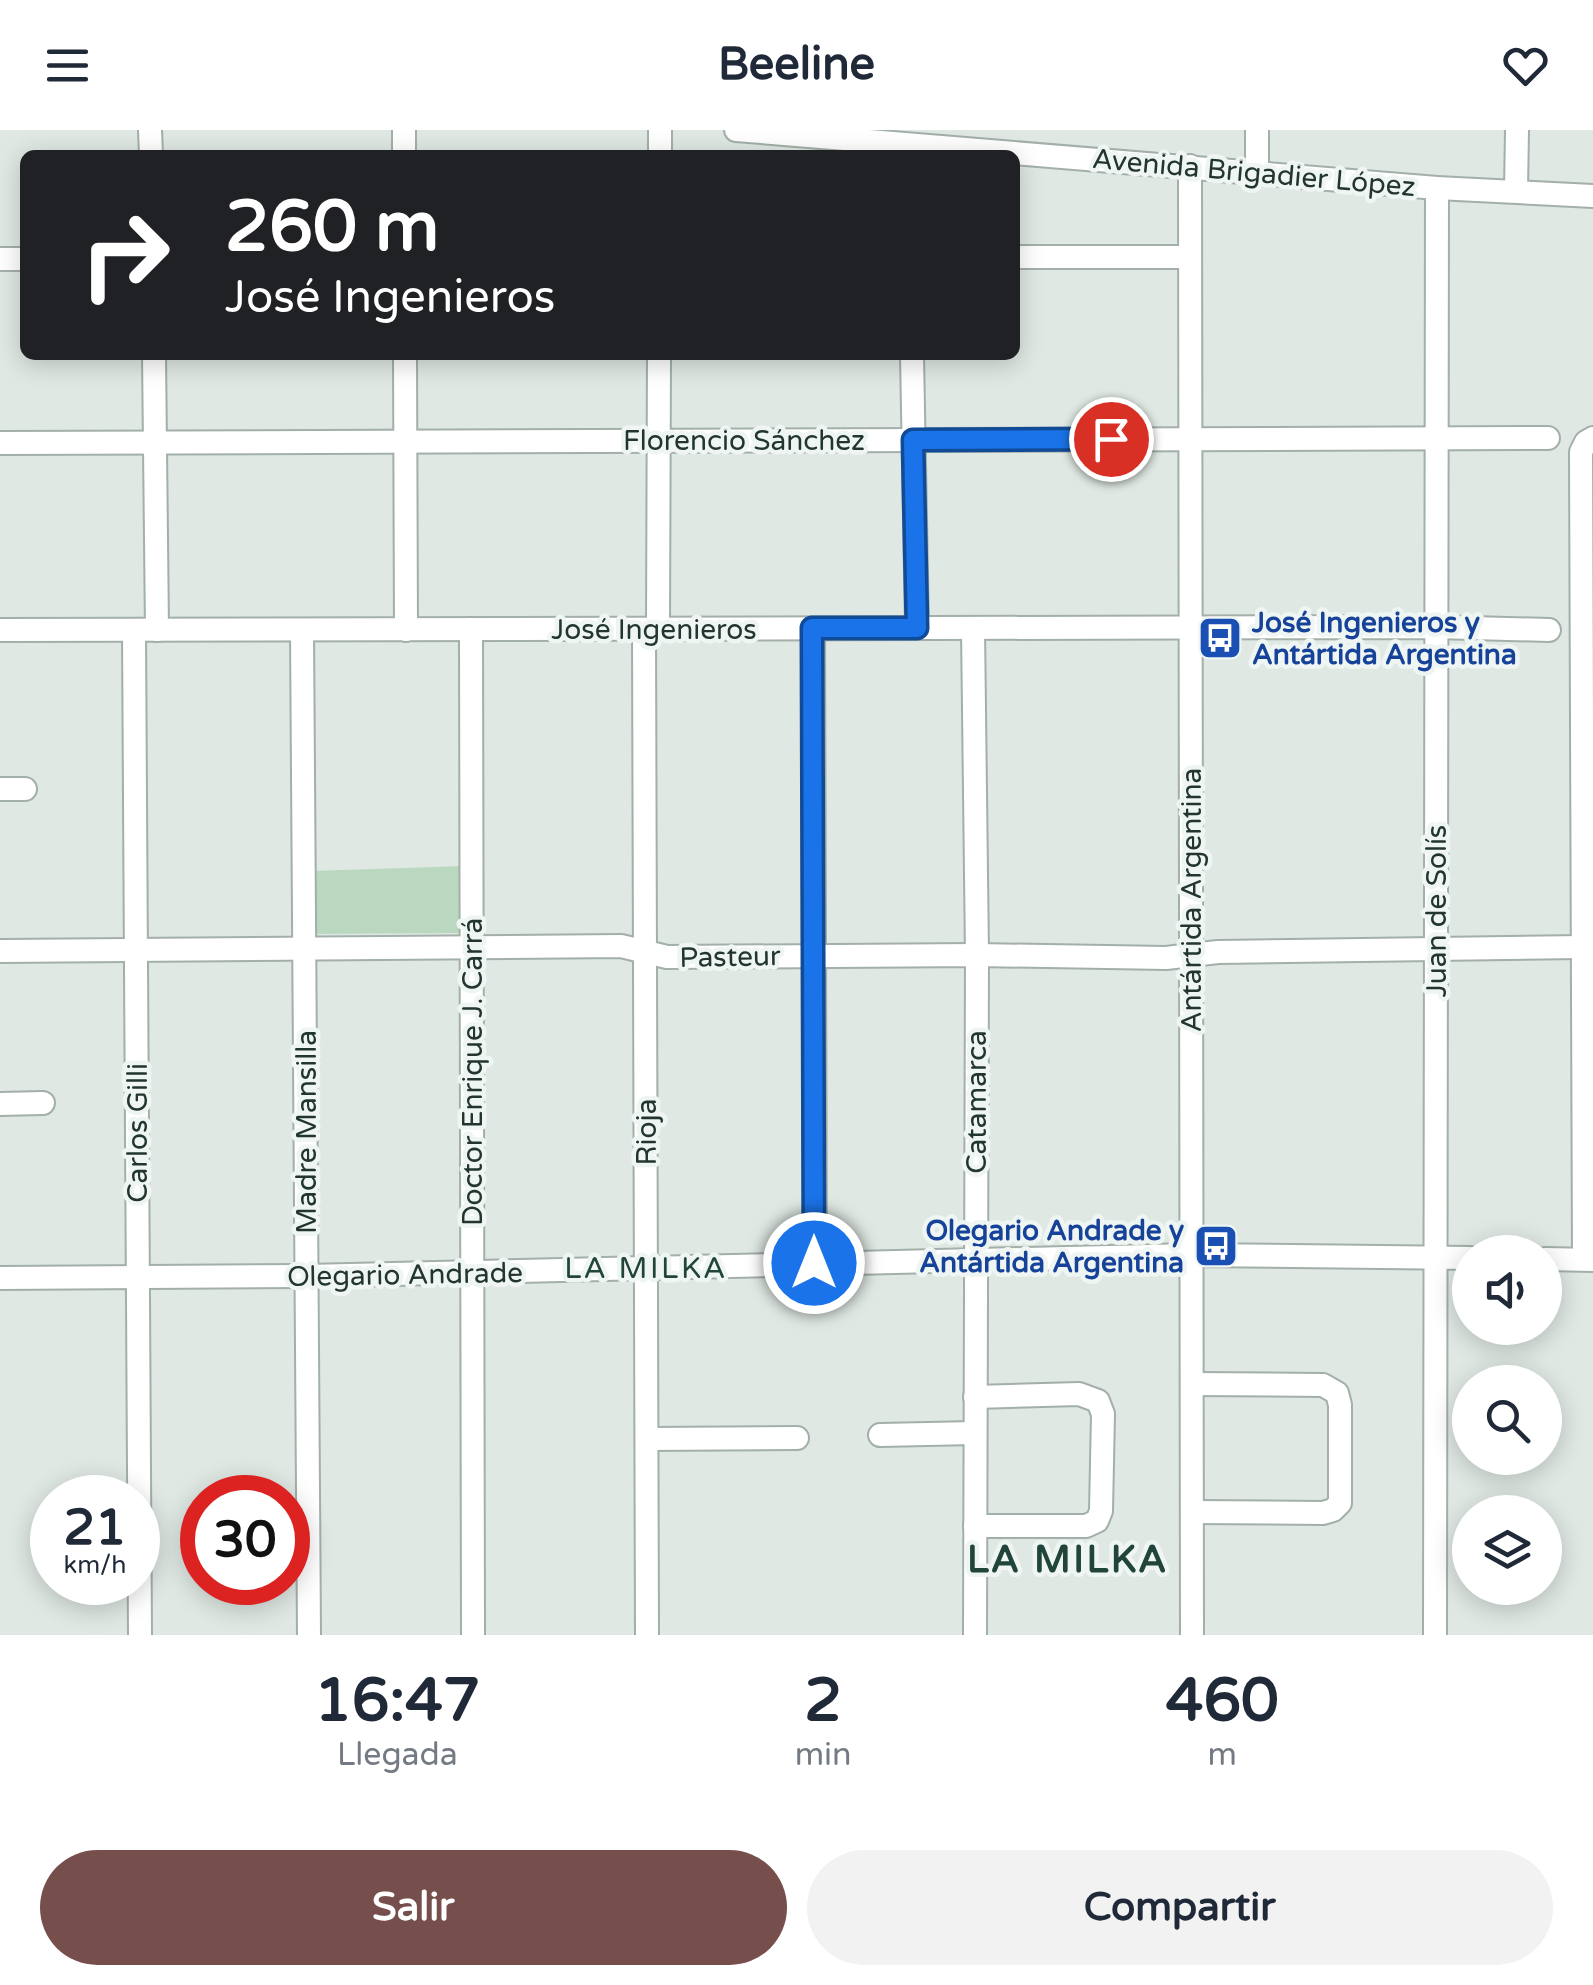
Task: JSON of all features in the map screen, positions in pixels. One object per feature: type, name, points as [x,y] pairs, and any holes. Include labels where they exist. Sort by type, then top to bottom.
[{"type":"street","name":"Avenida Brigadier López","points":[[736,130],[910,149]]},
{"type":"street","points":[[1257,130],[1257,172]]},
{"type":"street","points":[[1516,130],[1516,190]]},
{"type":"street","name":"Avenida Brigadier López","points":[[1020,156],[1593,196]]},
{"type":"street","name":"Antártida Argentina","points":[[1190,166],[1192,1635]]},
{"type":"street","name":"Juan de Solís","points":[[1435,1635],[1437,188]]},
{"type":"street","points":[[1020,258],[1189,257]]},
{"type":"street","name":"Carlos Gilli","points":[[140,1635],[137,949],[155,442],[154,360]]},
{"type":"street","points":[[406,360],[406,630]]},
{"type":"street","name":"Rioja","points":[[648,1635],[646,952],[659,360]]},
{"type":"street","points":[[912,360],[917,628]]},
{"type":"street","name":"Florencio Sánchez","points":[[0,443],[1548,438]]},
{"type":"street","points":[[1562,1259],[1589,1260],[1582,947],[1588,651],[1580,452],[1593,438]]},
{"type":"street","points":[[1587,612],[1549,630],[1588,651]]},
{"type":"street","points":[[812,628],[814,1263]]},
{"type":"street","name":"Catamarca","points":[[973,628],[977,954],[975,1635]]},
{"type":"street","name":"Doctor Enrique J. Carrá","points":[[470,629],[473,1635]]},
{"type":"street","name":"José Ingenieros","points":[[0,630],[1549,630]]},
{"type":"street","name":"Madre Mansilla","points":[[302,630],[309,1635]]},
{"type":"street","points":[[0,789],[24,789]]},
{"type":"street","name":"Pasteur","points":[[0,951],[621,946],[666,957],[977,954],[1166,958],[1218,952],[1582,947]]},
{"type":"street","points":[[0,1104],[43,1104]]},
{"type":"street","name":"Olegario Andrade","points":[[0,1278],[306,1276],[1192,1256],[1452,1258]]},
{"type":"street","points":[[1192,1384],[1324,1385],[1337,1392],[1340,1503],[1323,1513],[1192,1512]]},
{"type":"street","points":[[975,1396],[1079,1394],[1098,1401],[1102,1414],[1101,1511],[1097,1522],[1086,1526],[975,1526]]},
{"type":"street","points":[[880,1435],[975,1433]]},
{"type":"street","points":[[647,1439],[797,1438]]},
{"type":"green space","points":[[463,866],[463,933],[315,934],[313,871]]},
{"type":"place","name":"José Ingenieros y Antártida Argentina","points":[[1220,638]]},
{"type":"place","name":"Olegario Andrade y Antártida Argentina","points":[[1216,1246]]},
{"type":"district","name":"LA MILKA","points":[[646,1268]]},
{"type":"district","name":"LA MILKA","points":[[1068,1559]]},
{"type":"route","points":[[814,1263],[812,628],[917,628],[913,440],[1111,439]]}]
